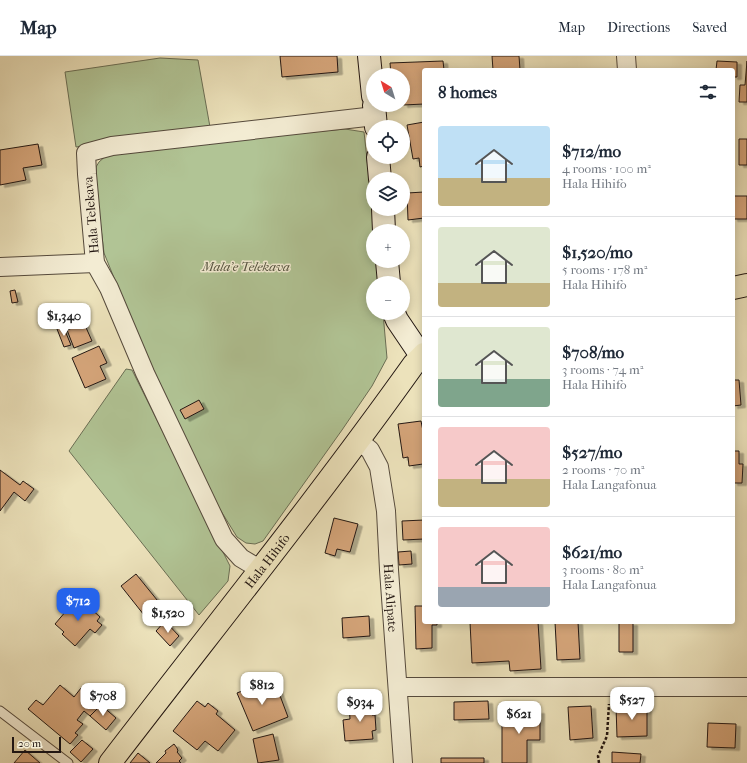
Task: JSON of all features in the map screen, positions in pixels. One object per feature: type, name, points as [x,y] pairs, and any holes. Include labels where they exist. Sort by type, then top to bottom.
[{"type":"main road","points":[[735,288],[747,285]]},
{"type":"main road","name":"Hala Hihifo","points":[[110,763],[261,570],[359,441],[414,364],[422,356]]},
{"type":"street","points":[[369,56],[370,68]]},
{"type":"street","points":[[626,56],[627,68]]},
{"type":"street","name":"Hala Telekava","points":[[261,570],[241,558],[224,539],[145,373],[109,288],[95,263],[86,153],[112,146],[367,112]]},
{"type":"street","points":[[0,267],[95,263]]},
{"type":"street","points":[[398,320],[422,354]]},
{"type":"street","name":"Hala Alipate","points":[[359,441],[370,450],[379,467],[386,510],[389,570],[404,763]]},
{"type":"street","points":[[398,687],[747,687]]},
{"type":"lane","points":[[0,711],[68,763]]},
{"type":"path","points":[[599,763],[598,756],[607,736],[609,687]]},
{"type":"green space","points":[[160,58],[198,60],[210,127],[76,147],[65,72]]},
{"type":"green space","name":"Mala'e Telekava","points":[[345,129],[364,132],[366,164],[368,164],[368,172],[366,172],[366,216],[373,216],[374,224],[366,224],[366,268],[379,268],[379,276],[366,276],[366,320],[384,320],[387,358],[372,386],[342,430],[263,541],[255,544],[246,543],[237,537],[213,498],[138,337],[104,253],[97,195],[96,167],[108,154],[211,141]]},
{"type":"green space","points":[[126,369],[132,370],[230,566],[228,581],[199,615],[69,451]]},
{"type":"building","points":[[280,56],[337,56],[338,72],[282,77]]},
{"type":"building","points":[[492,56],[519,56],[520,68],[493,68]]},
{"type":"building","points":[[443,61],[444,68],[422,68],[422,104],[410,105],[410,68],[390,68],[390,63]]},
{"type":"building","points":[[717,61],[737,62],[737,77],[735,77],[735,68],[716,68]]},
{"type":"building","points":[[747,61],[747,102],[739,102],[740,85],[745,85]]},
{"type":"building","points":[[422,122],[422,166],[420,167],[419,158],[413,159],[410,142],[410,124]]},
{"type":"building","points":[[739,139],[747,139],[747,165],[739,165]]},
{"type":"building","points":[[38,144],[42,165],[23,168],[26,180],[0,185],[0,150]]},
{"type":"building","points":[[422,192],[422,218],[408,220],[408,216],[410,216],[410,193]]},
{"type":"building","points":[[735,196],[747,196],[747,219],[735,219]]},
{"type":"building","points":[[15,290],[18,302],[12,303],[10,291]]},
{"type":"building","points":[[84,323],[92,341],[74,348],[67,330]]},
{"type":"building","points":[[63,326],[71,345],[64,347],[57,329]]},
{"type":"building","points":[[99,346],[107,363],[100,366],[106,379],[85,388],[72,358]]},
{"type":"building","points":[[735,380],[739,380],[741,405],[735,406]]},
{"type":"building","points":[[199,400],[204,409],[185,419],[180,410]]},
{"type":"building","points":[[421,421],[422,464],[409,466],[408,457],[403,458],[398,424]]},
{"type":"building","points":[[735,451],[739,451],[739,464],[743,464],[742,483],[735,483]]},
{"type":"building","points":[[0,470],[20,485],[23,481],[34,489],[25,501],[14,492],[0,511]]},
{"type":"building","points":[[334,518],[358,524],[350,552],[337,549],[335,556],[325,553]]},
{"type":"building","points":[[422,520],[422,539],[403,540],[402,521]]},
{"type":"building","points":[[411,551],[412,564],[399,565],[398,552]]},
{"type":"building","points":[[136,574],[166,611],[157,619],[150,610],[144,615],[121,586]]},
{"type":"building","points":[[78,597],[100,617],[97,621],[102,625],[95,633],[90,629],[75,646],[62,634],[64,632],[55,624]]},
{"type":"building","points":[[415,606],[422,606],[422,624],[437,625],[432,625],[432,648],[416,649]]},
{"type":"building","points":[[369,616],[370,636],[343,638],[342,618]]},
{"type":"building","points":[[165,621],[179,636],[170,646],[156,631]]},
{"type":"building","points":[[470,624],[538,624],[541,669],[510,671],[509,661],[472,663]]},
{"type":"building","points":[[555,624],[578,624],[580,659],[557,660]]},
{"type":"building","points":[[619,624],[633,624],[633,652],[619,652]]},
{"type":"building","points":[[262,683],[265,690],[276,685],[288,717],[253,731],[237,693]]},
{"type":"building","points":[[60,685],[74,697],[81,688],[101,705],[90,716],[84,711],[77,720],[83,724],[75,733],[78,735],[70,744],[28,709],[36,700],[43,705]]},
{"type":"building","points":[[197,701],[205,707],[208,703],[218,711],[216,714],[235,730],[218,751],[205,741],[197,750],[173,731]]},
{"type":"building","points":[[488,701],[489,719],[454,720],[454,702]]},
{"type":"building","points":[[370,703],[372,715],[375,715],[376,730],[372,731],[373,739],[345,741],[343,720],[350,719],[349,705]]},
{"type":"building","points":[[101,705],[116,718],[106,730],[90,716]]},
{"type":"building","points":[[591,706],[593,738],[570,740],[568,707]]},
{"type":"building","points":[[616,706],[647,706],[647,736],[617,737]]},
{"type":"building","points":[[540,711],[540,740],[527,740],[527,763],[502,763],[502,712]]},
{"type":"building","points":[[708,723],[736,724],[735,748],[707,747]]},
{"type":"building","points":[[273,734],[279,760],[258,763],[253,739]]},
{"type":"building","points":[[82,740],[93,749],[81,762],[70,752]]},
{"type":"building","points":[[174,744],[177,748],[177,752],[182,758],[179,761],[181,763],[156,763],[166,753],[165,751]]},
{"type":"building","points":[[25,750],[40,763],[14,763]]},
{"type":"building","points":[[612,752],[641,754],[640,763],[612,763]]},
{"type":"building","points":[[138,753],[150,763],[130,763]]},
{"type":"building","points":[[441,758],[484,758],[484,763],[441,763]]}]
